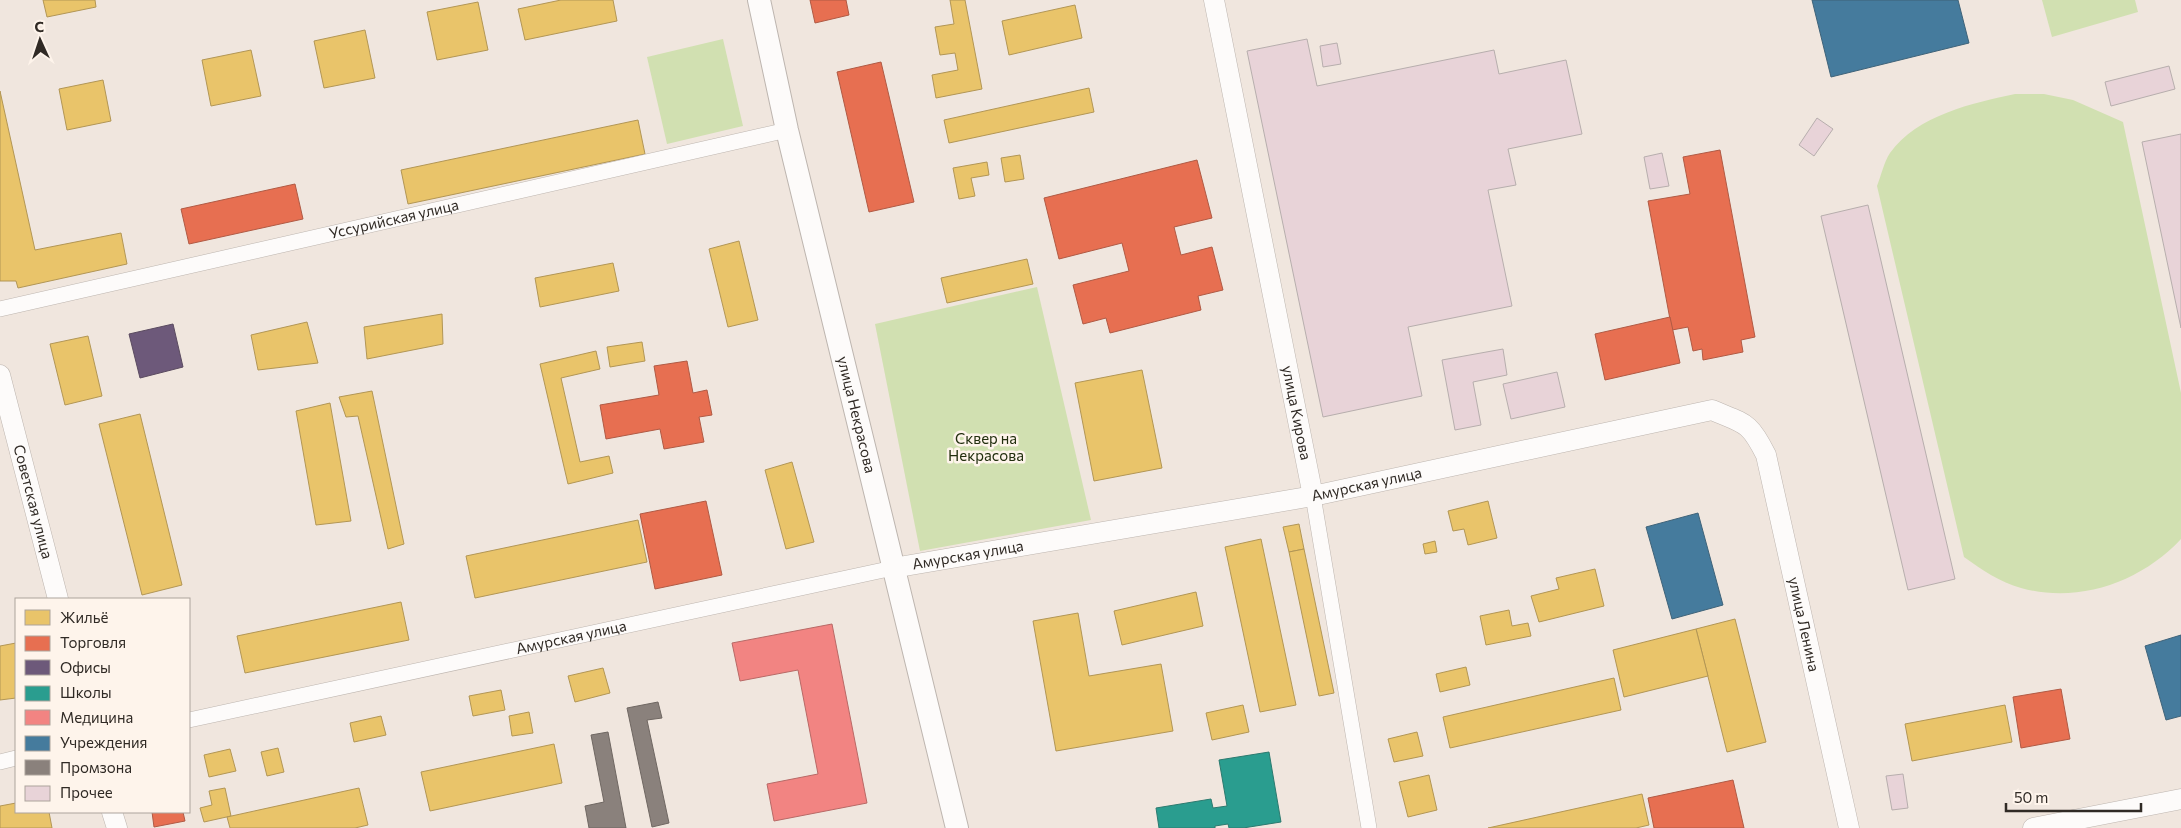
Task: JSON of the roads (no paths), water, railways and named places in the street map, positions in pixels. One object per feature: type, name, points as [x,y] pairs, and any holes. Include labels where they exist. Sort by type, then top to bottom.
[{"type":"main road","name":"улица Некрасова","points":[[760,0],[787,130],[957,828]]},
{"type":"main road","name":"улица Кирова","points":[[1214,0],[1313,496]]},
{"type":"main road","name":"Советская улица","points":[[0,375],[58,598]]},
{"type":"main road","name":"Амурская улица","points":[[893,568],[1313,496],[1712,410],[1748,425]]},
{"type":"main road","name":"улица Ленина","points":[[1748,425],[1757,436],[1766,455],[1849,828]]},
{"type":"main road","points":[[2032,828],[2181,799]]},
{"type":"main road","points":[[112,813],[116,828]]},
{"type":"street","name":"Уссурийская улица","points":[[0,309],[787,130]]},
{"type":"street","name":"улица Кирова","points":[[1313,496],[1369,828]]},
{"type":"street","name":"Амурская улица","points":[[190,720],[893,568]]},
{"type":"street","points":[[0,762],[15,758]]},
{"type":"park label","name":"Сквер на Некрасова","points":[[986,448]]}]
